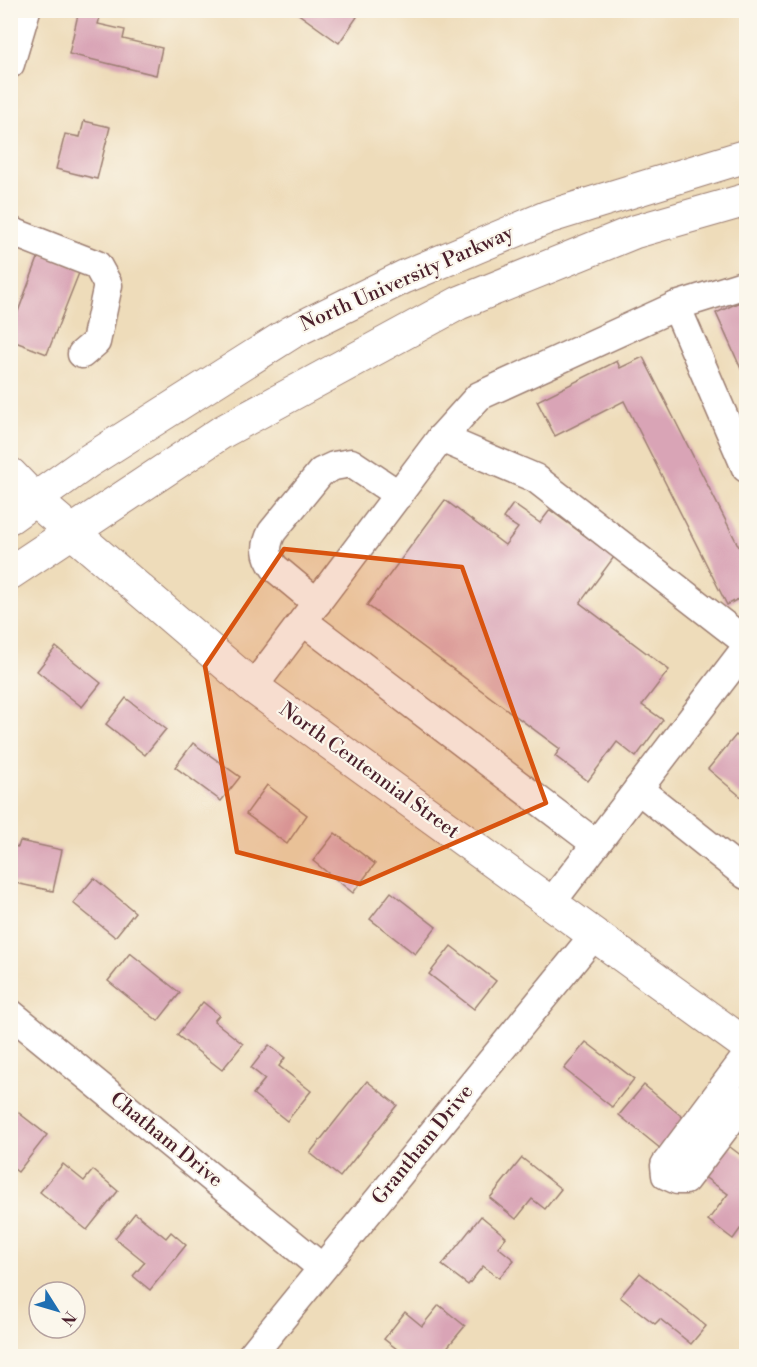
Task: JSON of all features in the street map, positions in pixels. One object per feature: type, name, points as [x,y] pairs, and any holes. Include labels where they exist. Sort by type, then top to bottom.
[{"type":"main road","name":"North University Parkway","points":[[23,508],[87,462],[291,332],[394,282],[548,217],[747,156]]},
{"type":"main road","points":[[10,573],[222,432],[459,303],[634,232],[747,200]]},
{"type":"main road","name":"North Centennial Street","points":[[10,474],[23,508],[73,533],[253,687],[747,1045]]},
{"type":"street","points":[[10,64],[26,10]]},
{"type":"street","points":[[10,231],[97,266],[108,285],[96,342],[82,354]]},
{"type":"street","points":[[253,687],[441,438],[479,396],[676,306],[747,284]]},
{"type":"street","points":[[676,306],[747,468]]},
{"type":"street","points":[[441,438],[535,478],[747,642]]},
{"type":"street","points":[[399,495],[351,463],[334,466],[321,472],[272,532],[267,542],[266,552],[270,562],[310,612],[596,844]]},
{"type":"street","points":[[551,903],[747,648]]},
{"type":"street","points":[[638,789],[747,875]]},
{"type":"street","name":"Grantham Drive","points":[[252,1356],[595,934]]},
{"type":"street","name":"Chatham Drive","points":[[10,1012],[322,1268]]},
{"type":"street","points":[[747,1057],[665,1165],[666,1175],[677,1180],[685,1180],[747,1100]]},
{"type":"highlighted area","points":[[284,549],[462,567],[546,803],[360,884],[237,852],[205,666]]},
{"type":"building","points":[[79,10],[102,10],[98,24],[125,30],[123,39],[162,48],[156,75],[69,54]]},
{"type":"building","points":[[293,10],[347,10],[357,17],[339,43]]},
{"type":"building","points":[[84,121],[110,127],[97,179],[56,169],[65,134],[80,137]]},
{"type":"building","points":[[40,253],[81,268],[47,354],[10,340],[10,333]]},
{"type":"building","points":[[746,299],[746,380],[716,313]]},
{"type":"building","points":[[643,357],[743,555],[746,553],[746,595],[727,605],[624,401],[555,436],[537,401],[617,361],[620,368]]},
{"type":"building","points":[[445,500],[505,545],[518,528],[503,518],[513,504],[540,523],[550,510],[614,557],[580,603],[669,670],[642,705],[663,720],[636,757],[617,742],[588,781],[555,756],[560,749],[367,605]]},
{"type":"building","points":[[56,647],[101,683],[82,707],[37,671]]},
{"type":"building","points":[[126,698],[166,729],[145,755],[106,724]]},
{"type":"building","points":[[736,735],[746,743],[746,801],[708,769]]},
{"type":"building","points":[[193,743],[240,777],[221,801],[175,767]]},
{"type":"building","points":[[267,785],[307,815],[287,844],[246,814]]},
{"type":"building","points":[[335,833],[375,864],[353,893],[313,861]]},
{"type":"building","points":[[20,841],[62,850],[53,891],[10,882],[10,845],[18,847]]},
{"type":"building","points":[[94,878],[135,912],[115,937],[73,903]]},
{"type":"building","points":[[391,892],[436,927],[415,954],[370,919]]},
{"type":"building","points":[[451,946],[496,981],[474,1009],[429,974]]},
{"type":"building","points":[[130,953],[180,993],[158,1021],[108,981]]},
{"type":"building","points":[[203,1002],[219,1015],[214,1021],[243,1044],[222,1070],[177,1035]]},
{"type":"building","points":[[586,1042],[634,1079],[612,1107],[564,1069]]},
{"type":"building","points":[[269,1045],[285,1058],[279,1066],[311,1091],[287,1121],[253,1094],[265,1079],[251,1068]]},
{"type":"building","points":[[367,1081],[397,1105],[340,1177],[310,1153]]},
{"type":"building","points":[[644,1085],[686,1120],[661,1149],[619,1115]]},
{"type":"building","points":[[10,1106],[47,1135],[18,1172],[10,1166]]},
{"type":"building","points":[[726,1144],[746,1159],[746,1221],[733,1239],[708,1220],[728,1194],[703,1176]]},
{"type":"building","points":[[522,1158],[561,1189],[545,1209],[532,1199],[516,1219],[490,1198]]},
{"type":"building","points":[[63,1164],[84,1181],[93,1170],[118,1191],[87,1230],[40,1192]]},
{"type":"building","points":[[135,1213],[166,1238],[171,1232],[186,1245],[150,1290],[133,1276],[145,1262],[115,1238]]},
{"type":"building","points":[[481,1216],[506,1237],[498,1247],[514,1260],[499,1278],[483,1266],[468,1285],[442,1265]]},
{"type":"building","points":[[640,1273],[706,1326],[691,1344],[660,1319],[655,1324],[620,1297]]},
{"type":"building","points":[[439,1305],[465,1326],[440,1356],[406,1356],[384,1339],[405,1312],[422,1326]]}]
